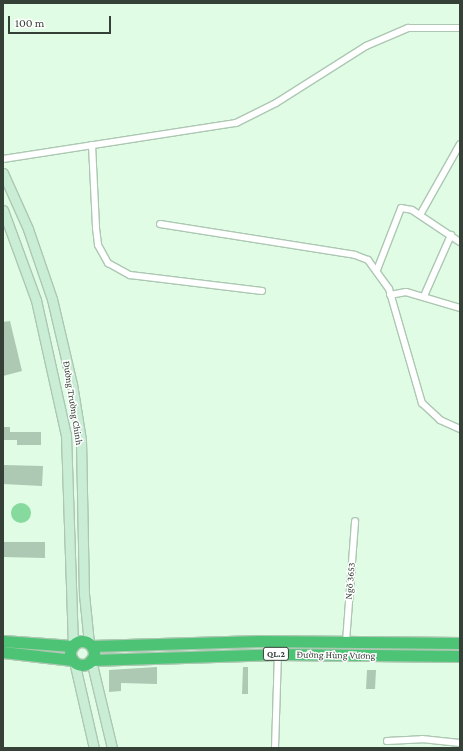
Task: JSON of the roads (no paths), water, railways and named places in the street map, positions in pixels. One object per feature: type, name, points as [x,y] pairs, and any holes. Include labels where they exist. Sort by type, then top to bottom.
[{"type":"highway","name":"QL.2","points":[[3,640],[73,646],[80,642],[90,644]]},
{"type":"highway","name":"Đường Hùng Vương","points":[[90,644],[346,642],[460,643]]},
{"type":"highway","points":[[90,644],[94,653],[91,660]]},
{"type":"highway","points":[[73,646],[74,661]]},
{"type":"highway","name":"QL.2","points":[[3,652],[74,661],[83,665],[91,660]]},
{"type":"highway","name":"Đường Hùng Vương","points":[[91,660],[278,654],[460,656]]},
{"type":"main road","name":"Đường Trường Chinh","points":[[3,173],[28,229],[52,299],[72,384],[81,440],[84,594],[90,644]]},
{"type":"main road","name":"Đường Trường Chinh","points":[[3,210],[36,300],[66,435],[73,646]]},
{"type":"main road","points":[[91,660],[112,748]]},
{"type":"main road","points":[[74,661],[94,748]]},
{"type":"street","points":[[3,159],[236,123],[276,103],[366,46],[408,28],[460,28]]},
{"type":"street","points":[[420,215],[460,144]]},
{"type":"street","points":[[92,145],[98,245],[108,263],[130,275],[262,291]]},
{"type":"street","points":[[377,270],[398,211],[406,208],[420,215],[460,242]]},
{"type":"street","points":[[160,224],[355,255],[368,260],[377,270],[390,295],[422,403],[440,420],[460,429]]},
{"type":"street","points":[[424,296],[450,235]]},
{"type":"street","points":[[390,295],[406,292],[424,296],[460,308]]},
{"type":"street","name":"Ngõ 3653","points":[[346,642],[355,521]]},
{"type":"street","points":[[275,748],[278,654]]},
{"type":"street","points":[[387,741],[422,739],[460,743]]}]
